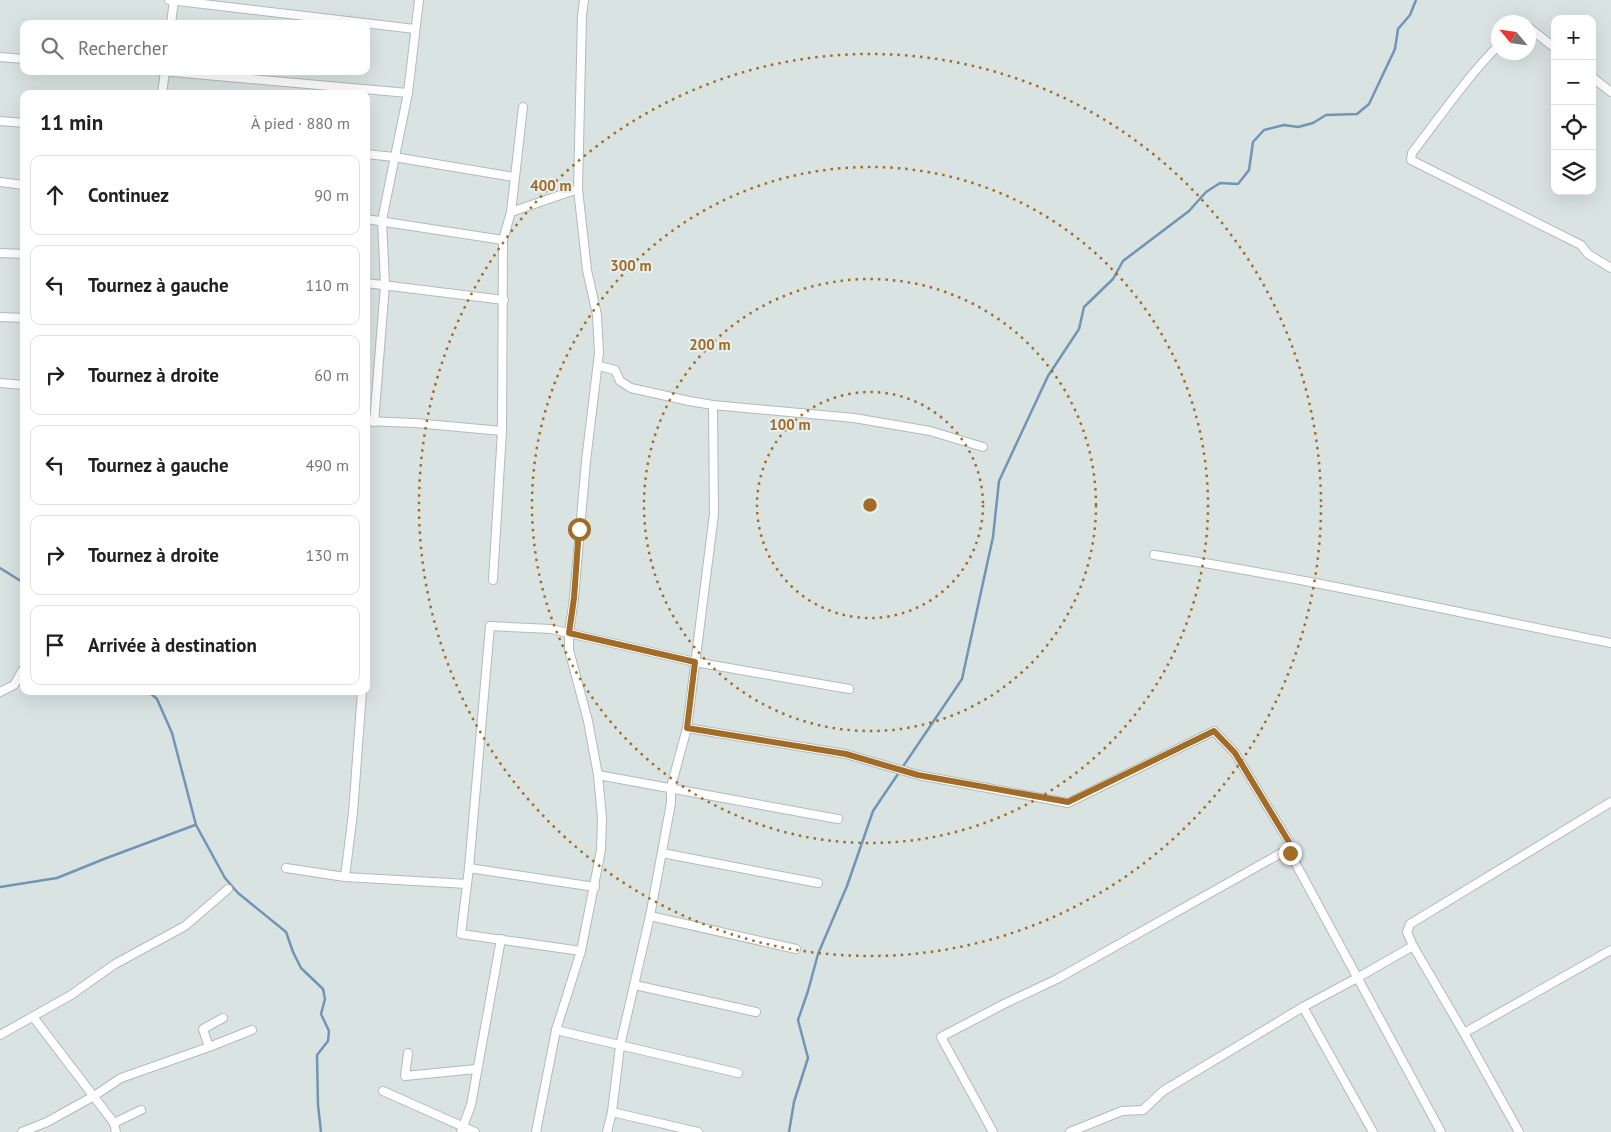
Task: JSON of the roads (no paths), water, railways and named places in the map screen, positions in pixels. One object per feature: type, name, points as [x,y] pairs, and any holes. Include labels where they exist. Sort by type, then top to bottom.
[{"type":"street","points":[[169,0],[340,20]]},
{"type":"street","points":[[172,20],[174,0]]},
{"type":"street","points":[[419,0],[408,93],[382,220],[385,285],[370,421],[415,423],[502,432]]},
{"type":"street","points":[[536,1132],[556,1030],[581,951],[601,850],[602,818],[598,775],[588,721],[569,650],[569,633],[574,598],[586,460],[599,366],[597,315],[587,270],[578,189],[584,0]]},
{"type":"street","points":[[370,24],[415,29]]},
{"type":"street","points":[[1536,33],[1551,45]]},
{"type":"street","points":[[1491,54],[1464,85],[1412,153],[1411,160],[1581,245],[1588,254],[1611,268]]},
{"type":"street","points":[[0,57],[20,59]]},
{"type":"street","points":[[162,90],[164,75]]},
{"type":"street","points":[[208,75],[408,93]]},
{"type":"street","points":[[1596,80],[1611,92]]},
{"type":"street","points":[[493,580],[502,432],[503,240],[511,212],[524,107]]},
{"type":"street","points":[[0,121],[20,123]]},
{"type":"street","points":[[370,154],[394,156],[514,177]]},
{"type":"street","points":[[0,182],[20,184]]},
{"type":"street","points":[[511,212],[578,189]]},
{"type":"street","points":[[370,219],[503,240]]},
{"type":"street","points":[[0,253],[20,254]]},
{"type":"street","points":[[370,283],[504,300]]},
{"type":"street","points":[[0,316],[20,318]]},
{"type":"street","points":[[599,366],[615,370],[620,381],[631,388],[713,405],[854,418],[930,431],[983,447]]},
{"type":"street","points":[[0,383],[20,385]]},
{"type":"street","points":[[606,1132],[612,1112],[620,1046],[635,985],[662,854],[671,803],[671,787],[687,728],[714,514],[713,405]]},
{"type":"street","points":[[1154,555],[1234,567],[1611,642]]},
{"type":"street","points":[[581,951],[461,934],[469,868],[490,626],[551,628],[695,662],[849,689]]},
{"type":"street","points":[[0,692],[14,684],[20,674]]},
{"type":"street","points":[[345,877],[353,813],[362,695]]},
{"type":"street","points":[[687,728],[846,754],[918,775],[1068,802],[1214,731],[1235,753],[1292,847],[1290,853],[1441,1132]]},
{"type":"street","points":[[598,775],[838,819]]},
{"type":"street","points":[[1519,1132],[1413,946],[1407,932],[1410,924],[1611,802]]},
{"type":"street","points":[[993,1132],[941,1037],[1057,979],[1292,847]]},
{"type":"street","points":[[662,854],[818,883]]},
{"type":"street","points":[[286,868],[345,877],[467,884]]},
{"type":"street","points":[[469,868],[595,887]]},
{"type":"street","points":[[0,1035],[34,1018],[115,964],[185,926],[228,889]]},
{"type":"street","points":[[650,916],[796,948]]},
{"type":"street","points":[[462,1129],[471,1105],[501,939]]},
{"type":"street","points":[[1070,1132],[1122,1111],[1143,1110],[1164,1092],[1302,1007],[1358,978],[1413,946]]},
{"type":"street","points":[[1464,1033],[1611,950]]},
{"type":"street","points":[[635,985],[756,1012]]},
{"type":"street","points":[[1302,1007],[1373,1132]]},
{"type":"street","points":[[34,1018],[114,1123],[116,1132]]},
{"type":"street","points":[[209,1048],[203,1030],[223,1018]]},
{"type":"street","points":[[22,1132],[47,1122],[94,1096],[121,1078],[209,1048],[252,1030]]},
{"type":"street","points":[[556,1030],[738,1073]]},
{"type":"street","points":[[408,1053],[404,1076],[476,1069]]},
{"type":"street","points":[[383,1091],[462,1129],[475,1132]]},
{"type":"street","points":[[114,1123],[142,1110]]},
{"type":"street","points":[[612,1112],[698,1132]]},
{"type":"waterway","points":[[789,1132],[794,1102],[808,1058],[798,1020],[818,954],[847,886],[873,811],[962,679],[993,537],[999,481],[1048,376],[1079,329],[1084,307],[1113,279],[1123,261],[1189,211],[1206,192],[1220,183],[1238,184],[1249,170],[1253,142],[1264,130],[1284,125],[1298,127],[1313,123],[1326,115],[1357,114],[1369,104],[1395,49],[1398,29],[1410,15],[1416,0]]},
{"type":"waterway","points":[[0,568],[20,580]]},
{"type":"waterway","points":[[152,695],[157,699],[172,733],[196,825],[225,878],[238,893],[286,932],[301,968],[323,989],[325,999],[321,1014],[329,1031],[328,1041],[317,1055],[318,1105],[321,1132]]},
{"type":"waterway","points":[[0,887],[57,878],[195,825]]}]
